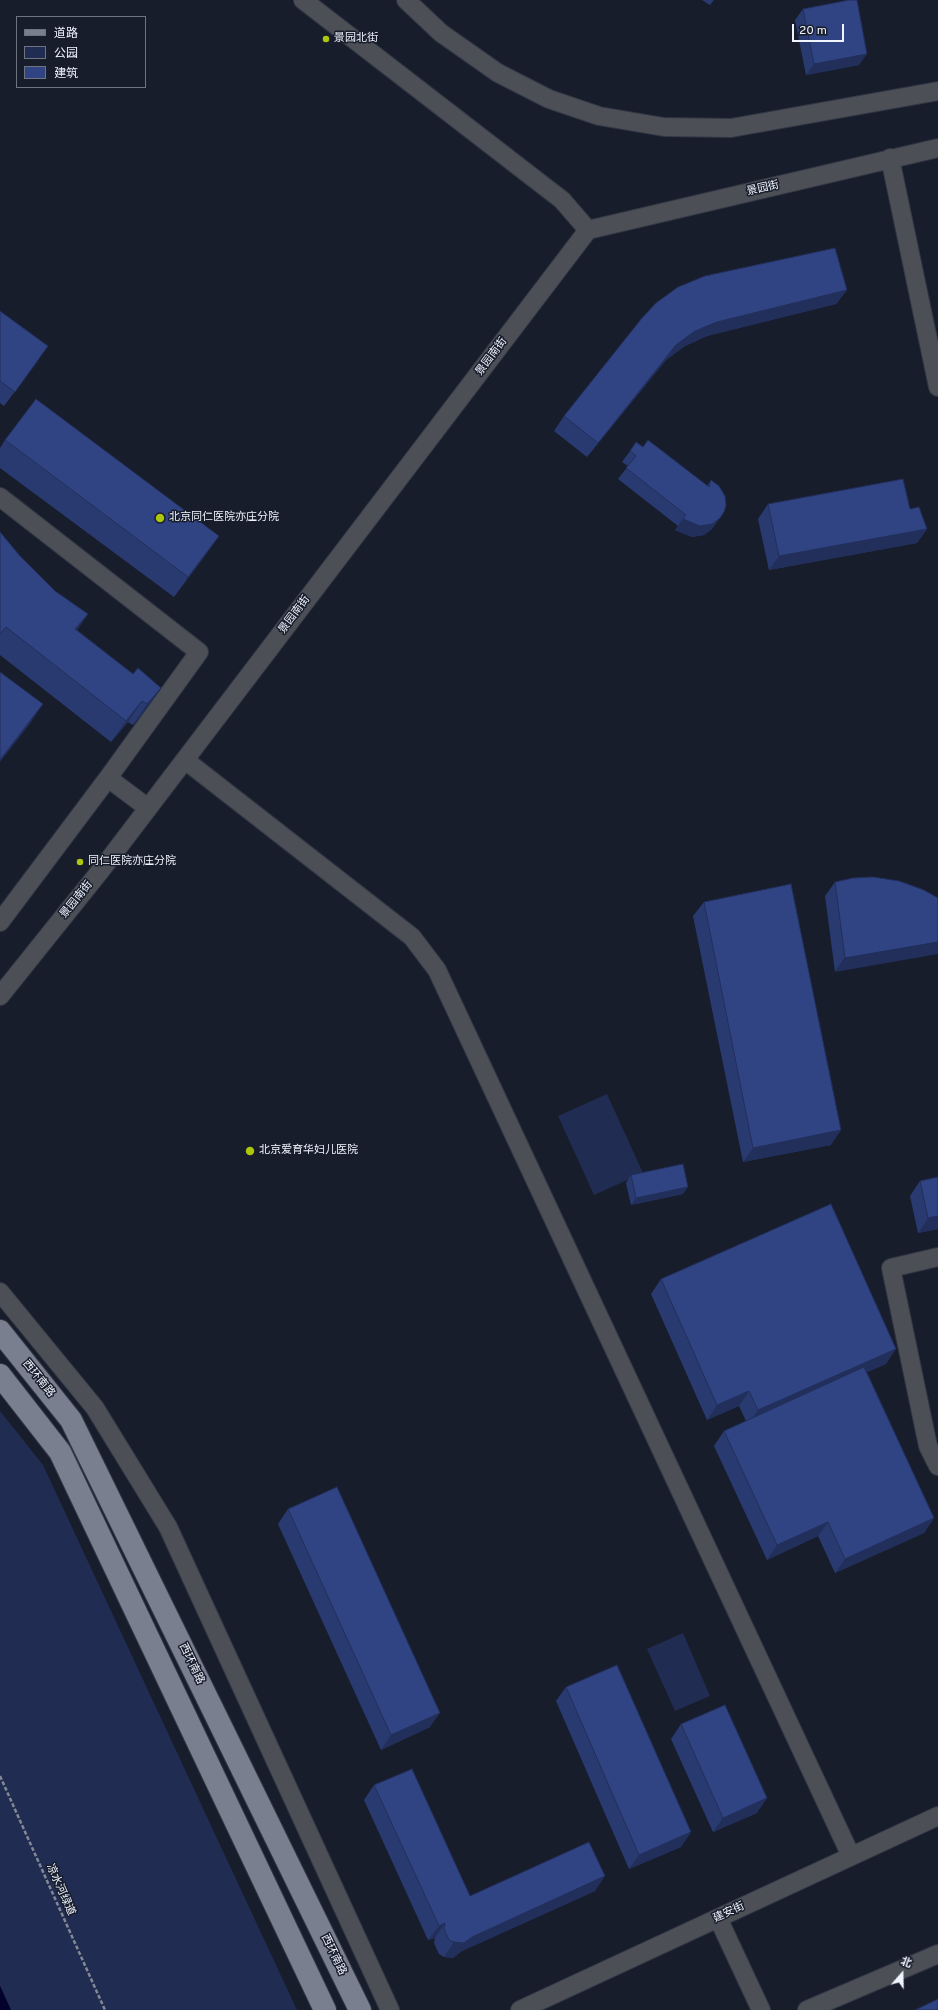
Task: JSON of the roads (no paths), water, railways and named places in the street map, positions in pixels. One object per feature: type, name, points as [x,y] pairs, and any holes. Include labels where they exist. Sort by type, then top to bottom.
[{"type":"main road","name":"西环南路","points":[[0,1331],[71,1420],[360,2010]]},
{"type":"main road","points":[[0,1375],[60,1452],[325,2010]]},
{"type":"street","points":[[303,0],[562,200],[588,230]]},
{"type":"street","points":[[406,0],[441,33],[498,74],[549,99],[600,116],[664,128],[731,128],[938,91]]},
{"type":"street","name":"景园街","points":[[588,230],[890,158],[938,148]]},
{"type":"street","points":[[890,158],[938,387]]},
{"type":"street","name":"景园南街","points":[[0,996],[185,760],[588,230]]},
{"type":"street","points":[[0,497],[199,652],[108,778],[0,922]]},
{"type":"street","points":[[185,760],[412,937],[437,970],[851,1856]]},
{"type":"street","points":[[108,778],[148,808]]},
{"type":"street","points":[[938,1257],[891,1268],[928,1446],[938,1466]]},
{"type":"street","points":[[0,1292],[95,1408],[168,1527],[390,2010]]},
{"type":"street","name":"建安街","points":[[520,2010],[938,1816]]},
{"type":"street","points":[[718,1918],[761,2010]]},
{"type":"street","points":[[807,2010],[938,1954]]},
{"type":"place","name":"景园北街","points":[[326,39]]},
{"type":"place","name":"北京同仁医院亦庄分院","points":[[160,518]]},
{"type":"place","name":"同仁医院亦庄分院","points":[[80,862]]},
{"type":"place","name":"北京爱育华妇儿医院","points":[[250,1151]]}]
